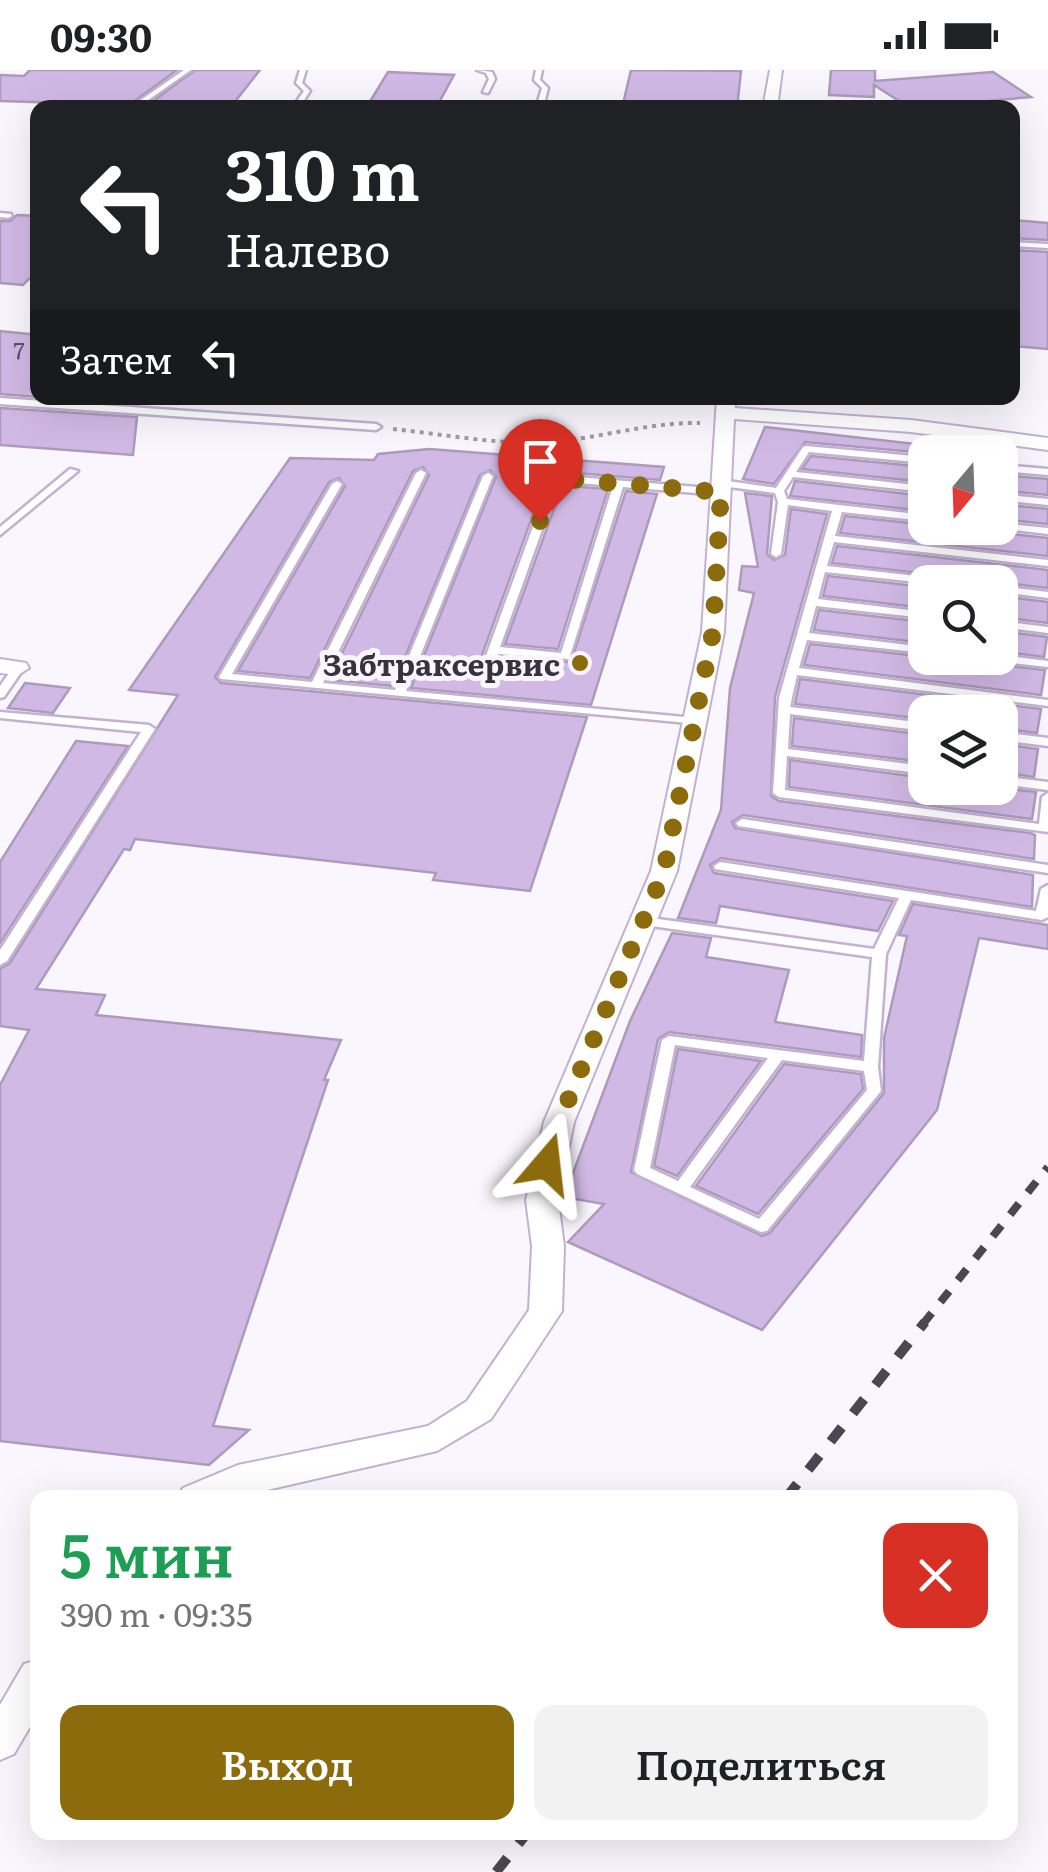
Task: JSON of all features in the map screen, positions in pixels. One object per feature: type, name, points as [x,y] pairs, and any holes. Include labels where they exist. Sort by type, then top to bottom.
[{"type":"street","points":[[771,100],[776,70]]},
{"type":"street","points":[[214,1490],[238,1479],[437,1438],[479,1410],[546,1311],[548,1246],[542,1200],[547,1164],[559,1122],[664,871],[713,632],[726,412],[910,426],[1048,444]]},
{"type":"street","points":[[0,1742],[30,1690]]},
{"type":"lane","points":[[144,100],[188,70]]},
{"type":"lane","points":[[301,100],[307,91],[299,83],[303,70]]},
{"type":"lane","points":[[480,70],[488,72],[492,79],[486,92]]},
{"type":"lane","points":[[539,70],[537,80],[546,88],[542,100]]},
{"type":"lane","points":[[1020,244],[1048,246]]},
{"type":"lane","points":[[0,401],[30,403]]},
{"type":"lane","points":[[58,405],[376,427]]},
{"type":"lane","points":[[131,410],[135,405]]},
{"type":"lane","points":[[776,554],[781,497],[806,449],[908,458]]},
{"type":"lane","points":[[1018,470],[1048,472]]},
{"type":"lane","points":[[0,532],[73,471]]},
{"type":"lane","points":[[316,686],[422,472]]},
{"type":"lane","points":[[790,474],[908,487]]},
{"type":"lane","points":[[399,694],[488,476]]},
{"type":"lane","points":[[485,674],[552,488],[560,489],[565,479],[721,488],[908,516]]},
{"type":"lane","points":[[337,484],[226,678],[694,722]]},
{"type":"lane","points":[[494,650],[565,657],[619,484]]},
{"type":"lane","points":[[1018,499],[1048,502]]},
{"type":"lane","points":[[838,508],[784,710],[780,793],[1045,829],[1048,797]]},
{"type":"lane","points":[[1018,528],[1048,531]]},
{"type":"lane","points":[[830,539],[1048,563]]},
{"type":"lane","points":[[821,568],[908,578]]},
{"type":"lane","points":[[1018,591],[1048,595]]},
{"type":"lane","points":[[812,602],[908,613]]},
{"type":"lane","points":[[1018,626],[1048,630]]},
{"type":"lane","points":[[802,636],[908,648]]},
{"type":"lane","points":[[1018,661],[1048,664]]},
{"type":"lane","points":[[0,695],[9,667]]},
{"type":"lane","points":[[792,671],[1048,703]]},
{"type":"lane","points":[[784,710],[908,725]]},
{"type":"lane","points":[[0,715],[149,729],[0,961]]},
{"type":"lane","points":[[1018,738],[1048,742]]},
{"type":"lane","points":[[782,752],[908,768]]},
{"type":"lane","points":[[1018,782],[1048,786]]},
{"type":"lane","points":[[742,823],[1048,868]]},
{"type":"lane","points":[[720,866],[1042,916],[1048,889]]},
{"type":"lane","points":[[871,1067],[669,1040],[642,1170],[761,1227],[874,1091],[871,1067],[879,954],[906,896]]},
{"type":"lane","points":[[644,920],[879,954]]},
{"type":"lane","points":[[680,1188],[778,1055]]},
{"type":"path","points":[[376,427],[552,442],[726,412]]},
{"type":"building","points":[[30,70],[177,70],[136,100],[0,101],[0,75],[24,76]]},
{"type":"building","points":[[195,70],[260,70],[236,100],[155,100]]},
{"type":"building","points":[[631,70],[741,71],[738,100],[624,100]]},
{"type":"building","points":[[831,70],[875,70],[875,81],[993,72],[1031,97],[897,100],[874,85],[874,97],[829,95]]},
{"type":"building","points":[[388,72],[454,75],[440,100],[371,100]]},
{"type":"building","points":[[17,215],[30,216],[30,278],[23,285],[0,283],[0,221],[10,221]]},
{"type":"building","points":[[1020,221],[1048,223],[1048,240],[1020,238]]},
{"type":"building","points":[[1020,250],[1048,252],[1048,349],[1020,347]]},
{"type":"building","points":[[0,331],[30,334],[30,396],[0,394]]},
{"type":"building","points":[[0,408],[137,417],[133,455],[0,445]]},
{"type":"building","points":[[765,427],[908,443],[908,451],[805,442],[774,484],[743,479]]},
{"type":"building","points":[[429,449],[664,467],[660,480],[565,472],[543,487],[475,674],[481,681],[491,680],[500,658],[571,662],[626,491],[657,494],[591,705],[411,688],[496,477],[490,470],[480,475],[393,686],[329,680],[429,475],[423,467],[413,471],[310,678],[238,671],[345,486],[339,478],[329,482],[215,677],[221,683],[587,717],[530,891],[433,880],[436,873],[135,839],[130,850],[124,849],[36,989],[105,995],[96,1015],[341,1040],[324,1080],[328,1080],[213,1426],[249,1430],[209,1465],[0,1441],[0,1085],[29,1030],[0,1026],[0,969],[10,963],[178,695],[129,690],[290,458],[374,460],[378,454]]},
{"type":"building","points":[[811,456],[908,465],[908,480],[802,469]]},
{"type":"building","points":[[1018,476],[1048,479],[1048,495],[1018,492]]},
{"type":"building","points":[[795,481],[908,494],[908,509],[790,496]]},
{"type":"building","points":[[570,486],[608,489],[558,649],[505,644],[559,495]]},
{"type":"building","points":[[745,493],[772,496],[767,554],[774,560],[785,555],[791,509],[827,514],[775,697],[771,796],[779,801],[1030,833],[1035,835],[1034,859],[743,815],[732,822],[735,828],[1033,875],[1032,907],[721,858],[710,865],[714,873],[893,901],[878,931],[720,906],[716,923],[678,918],[721,810],[730,688],[754,593],[739,590],[742,566],[758,567]]},
{"type":"building","points":[[1018,506],[1048,509],[1048,524],[1018,521]]},
{"type":"building","points":[[845,516],[908,523],[908,541],[840,533]]},
{"type":"building","points":[[1018,535],[1048,538],[1048,556],[949,545],[1018,545]]},
{"type":"building","points":[[837,546],[1004,565],[908,565],[908,572],[832,563]]},
{"type":"building","points":[[1018,567],[1048,570],[1048,588],[1018,585]]},
{"type":"building","points":[[828,576],[908,585],[908,606],[823,596]]},
{"type":"building","points":[[1018,598],[1048,602],[1048,623],[1018,619]]},
{"type":"building","points":[[819,610],[908,620],[908,641],[814,630]]},
{"type":"building","points":[[1018,633],[1047,637],[1044,657],[1018,653]]},
{"type":"building","points":[[810,644],[908,655],[908,675],[1018,675],[1018,667],[1045,670],[1041,695],[804,665]]},
{"type":"building","points":[[800,679],[929,695],[908,695],[908,717],[795,704]]},
{"type":"building","points":[[25,683],[70,688],[53,713],[8,708]]},
{"type":"building","points":[[1018,706],[1041,709],[1037,733],[1018,730]]},
{"type":"building","points":[[794,718],[908,733],[908,760],[792,746]]},
{"type":"building","points":[[76,741],[128,746],[0,943],[0,862]]},
{"type":"building","points":[[1018,746],[1038,749],[1034,777],[1018,775]]},
{"type":"building","points":[[790,760],[908,776],[908,803],[789,787]]},
{"type":"building","points":[[1018,790],[1036,792],[1032,819],[926,805],[1018,805]]},
{"type":"building","points":[[913,904],[1048,925],[1048,949],[979,938],[937,1110],[762,1330],[568,1242],[604,1204],[564,1197],[630,1021],[672,933],[711,938],[706,957],[789,970],[775,1022],[862,1035],[861,1057],[669,1032],[658,1039],[631,1172],[762,1236],[770,1233],[884,1093],[884,1038],[907,936],[899,935]]},
{"type":"building","points":[[678,1049],[761,1061],[677,1176],[654,1166]]},
{"type":"building","points":[[784,1064],[861,1074],[863,1089],[758,1214],[696,1186]]},
{"type":"railway","points":[[923,1324],[1048,1167]]},
{"type":"railway","points":[[792,1490],[925,1322]]},
{"type":"railway","points":[[496,1872],[522,1840]]},
{"type":"place","name":"Забтраксервис","points":[[580,663]]},
{"type":"route","points":[[540,521],[552,488],[560,489],[565,479],[721,492],[713,632],[664,871],[559,1122],[547,1164]]}]
